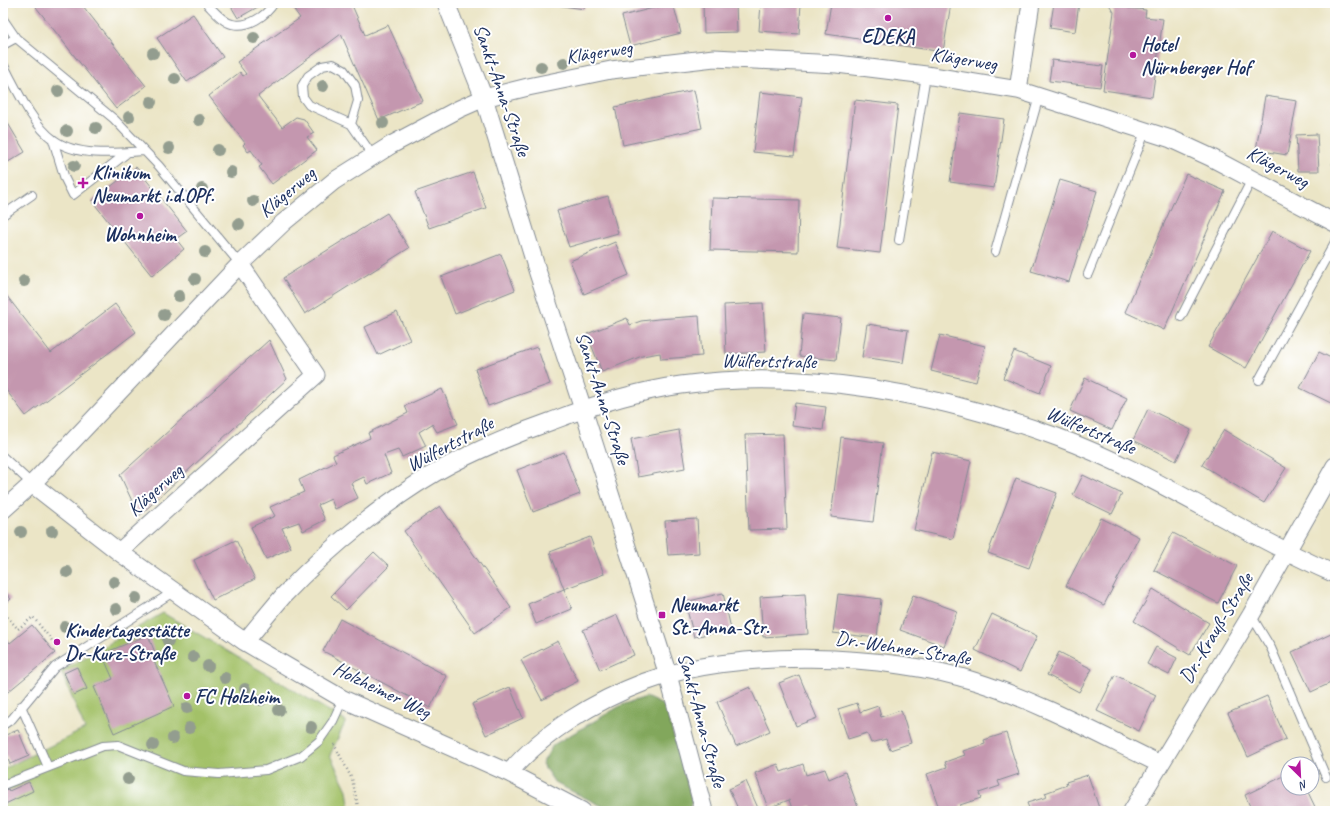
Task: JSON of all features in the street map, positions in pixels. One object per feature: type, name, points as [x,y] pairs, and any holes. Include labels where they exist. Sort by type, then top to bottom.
[{"type":"street","name":"Sankt-Anna-Straße","points":[[446,3],[484,98],[538,272],[584,409],[668,674],[704,811]]},
{"type":"street","name":"Klägerweg","points":[[1018,90],[1031,3]]},
{"type":"street","name":"Klägerweg","points":[[3,510],[32,484],[240,264],[284,222],[334,181],[373,156],[442,118],[484,98],[510,90],[611,70],[714,58],[836,64],[926,75],[1018,90],[1171,139],[1210,157],[1335,223]]},
{"type":"street","name":"Klägerweg","points":[[119,552],[316,374],[240,264]]},
{"type":"street","name":"Wülfertstraße","points":[[245,642],[285,594],[366,521],[413,487],[449,465],[485,448],[584,409],[635,394],[681,385],[741,381],[794,381],[899,392],[1000,419],[1089,450],[1121,465],[1287,552],[1335,574]]},
{"type":"street","name":"Dr.-Krauß-Straße","points":[[1132,811],[1251,615],[1335,466]]},
{"type":"street","name":"Holzheimer Weg","points":[[32,484],[119,552],[245,642],[343,698],[508,773],[582,811]]},
{"type":"street","name":"Dr.-Wehner-Straße","points":[[508,773],[527,754],[568,722],[622,692],[668,674],[740,662],[831,658],[930,670],[976,681],[1006,692],[1160,764]]},
{"type":"lane","points":[[208,5],[231,24],[241,25],[258,20],[271,8],[274,3]]},
{"type":"lane","points":[[3,19],[16,38],[114,120],[144,151],[163,171],[240,264]]},
{"type":"lane","points":[[3,45],[16,38]]},
{"type":"lane","points":[[3,64],[25,105],[47,135],[61,145],[109,154],[144,151]]},
{"type":"lane","points":[[351,124],[358,101],[355,85],[344,70],[333,64],[322,66],[308,76],[302,86],[303,97],[309,105],[351,124],[373,156]]},
{"type":"lane","points":[[899,240],[926,75]]},
{"type":"lane","points":[[995,252],[1039,96]]},
{"type":"lane","points":[[1088,274],[1146,130]]},
{"type":"lane","points":[[54,140],[66,179],[73,195],[127,152]]},
{"type":"lane","points":[[1181,317],[1252,179]]},
{"type":"lane","points":[[3,215],[32,194]]},
{"type":"lane","points":[[1259,380],[1335,242]]},
{"type":"lane","points":[[3,457],[32,484]]},
{"type":"lane","points":[[3,725],[12,718],[55,667],[173,592]]},
{"type":"lane","points":[[1251,615],[1271,648],[1326,777]]},
{"type":"lane","points":[[3,786],[102,746],[118,745],[182,770],[219,774],[266,770],[301,756],[319,741],[326,732],[343,698]]},
{"type":"lane","points":[[21,706],[48,767]]},
{"type":"path","points":[[5,614],[18,629],[33,617],[67,659]]},
{"type":"path","points":[[326,732],[340,753],[352,779],[359,811]]},
{"type":"green space","name":"FC Holzheim","points":[[163,613],[346,721],[330,755],[347,790],[350,811],[3,811],[3,769],[85,729],[61,671]]},
{"type":"green space","points":[[646,697],[665,706],[692,800],[689,811],[612,811],[555,783],[542,764],[553,745],[622,705]]},
{"type":"building","points":[[37,3],[87,3],[83,6],[146,86],[116,109],[36,7],[38,5]]},
{"type":"building","points":[[229,3],[265,3],[238,18]]},
{"type":"building","points":[[289,3],[351,3],[365,35],[388,25],[423,101],[379,120],[341,34],[258,96],[282,127],[296,117],[304,119],[314,133],[307,137],[317,150],[272,184],[259,167],[262,165],[251,150],[248,152],[243,145],[245,143],[209,96],[240,72],[243,76],[246,74],[237,62],[300,18]]},
{"type":"building","points":[[542,3],[585,3],[584,9]]},
{"type":"building","points":[[673,3],[681,33],[630,46],[622,16]]},
{"type":"building","points":[[703,3],[736,3],[737,32],[704,33]]},
{"type":"building","points":[[761,3],[801,3],[799,34],[759,31]]},
{"type":"building","name":"EDEKA","points":[[831,3],[951,3],[943,52],[826,34]]},
{"type":"building","points":[[1054,3],[1079,3],[1075,32],[1050,28]]},
{"type":"building","name":"Hotel Nürnberger Hof","points":[[1108,3],[1125,3],[1128,8],[1146,10],[1145,17],[1163,19],[1152,97],[1103,90],[1114,12]]},
{"type":"building","points":[[193,14],[223,57],[187,82],[157,38]]},
{"type":"building","points":[[1052,60],[1103,66],[1100,87],[1049,81]]},
{"type":"building","points":[[694,90],[702,128],[623,145],[615,107]]},
{"type":"building","points":[[760,92],[802,97],[794,156],[753,152]]},
{"type":"building","points":[[1265,96],[1297,101],[1287,155],[1256,150]]},
{"type":"building","points":[[855,100],[898,105],[880,253],[837,248]]},
{"type":"building","points":[[960,113],[1004,119],[994,188],[950,182]]},
{"type":"building","points":[[3,115],[25,152],[3,165]]},
{"type":"building","points":[[1317,134],[1319,171],[1298,171],[1296,135]]},
{"type":"building","points":[[1335,162],[1335,173],[1334,173],[1332,163]]},
{"type":"building","name":"Wohnheim","points":[[136,167],[187,231],[176,239],[184,249],[152,276],[92,201]]},
{"type":"building","points":[[473,172],[486,208],[429,228],[415,192]]},
{"type":"building","points":[[1186,174],[1225,191],[1164,330],[1125,312]]},
{"type":"building","points":[[1060,180],[1097,191],[1069,282],[1031,271]]},
{"type":"building","points":[[608,196],[618,233],[569,247],[557,211]]},
{"type":"building","points":[[712,198],[799,200],[798,252],[710,250]]},
{"type":"building","points":[[387,213],[409,248],[305,314],[283,278]]},
{"type":"building","points":[[1272,231],[1310,251],[1246,368],[1208,347]]},
{"type":"building","points":[[615,242],[629,275],[584,294],[570,261]]},
{"type":"building","points":[[501,254],[515,290],[455,314],[441,277]]},
{"type":"building","points":[[3,291],[51,353],[115,304],[136,332],[26,416],[3,386]]},
{"type":"building","points":[[763,303],[766,352],[726,354],[724,305]]},
{"type":"building","points":[[397,312],[410,340],[378,355],[365,327]]},
{"type":"building","points":[[803,314],[841,318],[836,360],[799,356]]},
{"type":"building","points":[[699,316],[702,356],[661,359],[660,353],[642,356],[602,372],[587,334],[627,318],[630,325],[641,321]]},
{"type":"building","points":[[867,324],[908,330],[903,363],[862,357]]},
{"type":"building","points":[[1335,327],[1335,336],[1331,334]]},
{"type":"building","points":[[940,335],[985,346],[976,382],[931,371]]},
{"type":"building","points":[[269,340],[287,379],[139,516],[120,475]]},
{"type":"building","points":[[537,347],[550,384],[488,406],[475,369]]},
{"type":"building","points":[[1014,351],[1051,366],[1040,393],[1003,378]]},
{"type":"building","points":[[1319,352],[1335,360],[1335,405],[1300,388]]},
{"type":"building","points":[[1085,378],[1127,398],[1112,430],[1070,411]]},
{"type":"building","points":[[442,389],[458,424],[437,432],[432,424],[419,432],[426,446],[402,457],[398,450],[384,455],[391,473],[367,484],[364,477],[351,483],[358,498],[335,509],[331,499],[318,505],[325,520],[303,531],[299,522],[282,528],[291,548],[266,559],[251,527],[275,516],[270,507],[304,492],[299,480],[336,462],[333,455],[370,438],[368,433],[408,413],[405,406]]},
{"type":"building","points":[[795,403],[826,407],[823,430],[792,426]]},
{"type":"building","points":[[1148,409],[1191,430],[1176,461],[1133,440]]},
{"type":"building","points":[[679,430],[685,468],[638,477],[631,439]]},
{"type":"building","points":[[1224,430],[1286,468],[1264,503],[1202,465]]},
{"type":"building","points":[[783,434],[787,529],[749,530],[745,435]]},
{"type":"building","points":[[841,437],[883,443],[873,522],[831,517]]},
{"type":"building","points":[[564,452],[580,494],[533,512],[517,470]]},
{"type":"building","points":[[932,452],[971,461],[953,539],[914,530]]},
{"type":"building","points":[[1083,475],[1122,494],[1112,514],[1073,495]]},
{"type":"building","points":[[1016,478],[1057,493],[1029,568],[988,553]]},
{"type":"building","points":[[440,506],[511,608],[475,633],[404,531]]},
{"type":"building","points":[[1101,518],[1139,537],[1104,605],[1066,586]]},
{"type":"building","points":[[697,519],[699,553],[668,555],[665,521]]},
{"type":"building","points":[[1173,533],[1237,566],[1218,603],[1154,570]]},
{"type":"building","points":[[590,537],[604,574],[564,589],[550,552]]},
{"type":"building","points":[[236,540],[255,579],[213,600],[194,560]]},
{"type":"building","points":[[374,552],[389,566],[346,610],[331,596]]},
{"type":"building","points":[[564,589],[572,609],[536,624],[528,604]]},
{"type":"building","points":[[1153,589],[1209,623],[1190,655],[1134,621]]},
{"type":"building","points":[[3,590],[11,599],[3,606]]},
{"type":"building","points":[[723,593],[731,629],[694,637],[685,602]]},
{"type":"building","points":[[805,594],[808,634],[763,637],[760,597]]},
{"type":"building","points":[[838,594],[881,599],[877,638],[833,633]]},
{"type":"building","points":[[913,595],[957,611],[944,646],[900,630]]},
{"type":"building","points":[[992,614],[1037,636],[1020,672],[975,650]]},
{"type":"building","points":[[617,615],[634,655],[600,670],[583,630]]},
{"type":"building","points":[[340,619],[447,676],[430,708],[323,651]]},
{"type":"building","points":[[32,625],[55,653],[3,696],[3,635],[10,643]]},
{"type":"building","points":[[1331,634],[1335,641],[1335,681],[1311,692],[1292,652]]},
{"type":"building","points":[[148,635],[156,655],[152,657],[174,706],[114,733],[94,687],[113,679],[102,654]]},
{"type":"building","points":[[558,641],[578,681],[542,700],[521,660]]},
{"type":"building","points":[[1156,647],[1177,658],[1169,675],[1147,664]]},
{"type":"building","points":[[1059,652],[1092,669],[1079,692],[1047,675]]},
{"type":"building","points":[[77,667],[87,689],[74,695],[64,673]]},
{"type":"building","points":[[799,675],[817,718],[796,726],[779,683]]},
{"type":"building","points":[[1115,675],[1156,695],[1139,731],[1097,711]]},
{"type":"building","points":[[510,687],[523,718],[486,735],[472,704]]},
{"type":"building","points":[[750,687],[770,731],[736,746],[717,702]]},
{"type":"building","points":[[1267,696],[1286,739],[1248,757],[1228,713]]},
{"type":"building","points":[[857,703],[860,712],[878,706],[881,717],[901,710],[911,743],[890,750],[886,739],[871,743],[867,733],[848,739],[838,709]]},
{"type":"building","points":[[18,730],[29,756],[10,764],[6,755],[3,756],[3,736]]},
{"type":"building","points":[[1006,733],[1019,774],[998,781],[1000,786],[979,793],[981,798],[960,805],[962,811],[940,811],[927,774],[947,767],[945,762],[965,755],[963,751],[985,744],[984,740]]},
{"type":"building","points":[[778,764],[781,772],[803,764],[806,775],[825,769],[829,779],[845,772],[859,810],[834,811],[833,809],[827,811],[813,811],[811,806],[793,811],[789,800],[768,808],[755,773]]},
{"type":"building","points":[[1088,775],[1100,811],[1021,811],[1029,808],[1027,803],[1047,797],[1045,793],[1067,785],[1066,782]]},
{"type":"building","points":[[1280,778],[1280,796],[1310,796],[1317,811],[1252,811],[1245,795]]},
{"type":"building","points":[[746,781],[758,808],[751,811],[739,811],[729,789]]},
{"type":"building","points":[[29,782],[33,791],[3,805],[3,791],[8,789],[9,791]]},
{"type":"place","name":"EDEKA","points":[[888,18]]},
{"type":"place","name":"Hotel Nürnberger Hof","points":[[1133,55]]},
{"type":"place","name":"Klinikum Neumarkt i.d.OPf.","points":[[83,183]]},
{"type":"place","name":"Wohnheim","points":[[140,216]]},
{"type":"place","name":"Neumarkt St.-Anna-Str.","points":[[662,615]]},
{"type":"place","name":"Kindertagesstätte Dr-Kurz-Straße","points":[[57,642]]},
{"type":"place","name":"FC Holzheim","points":[[187,696]]}]
